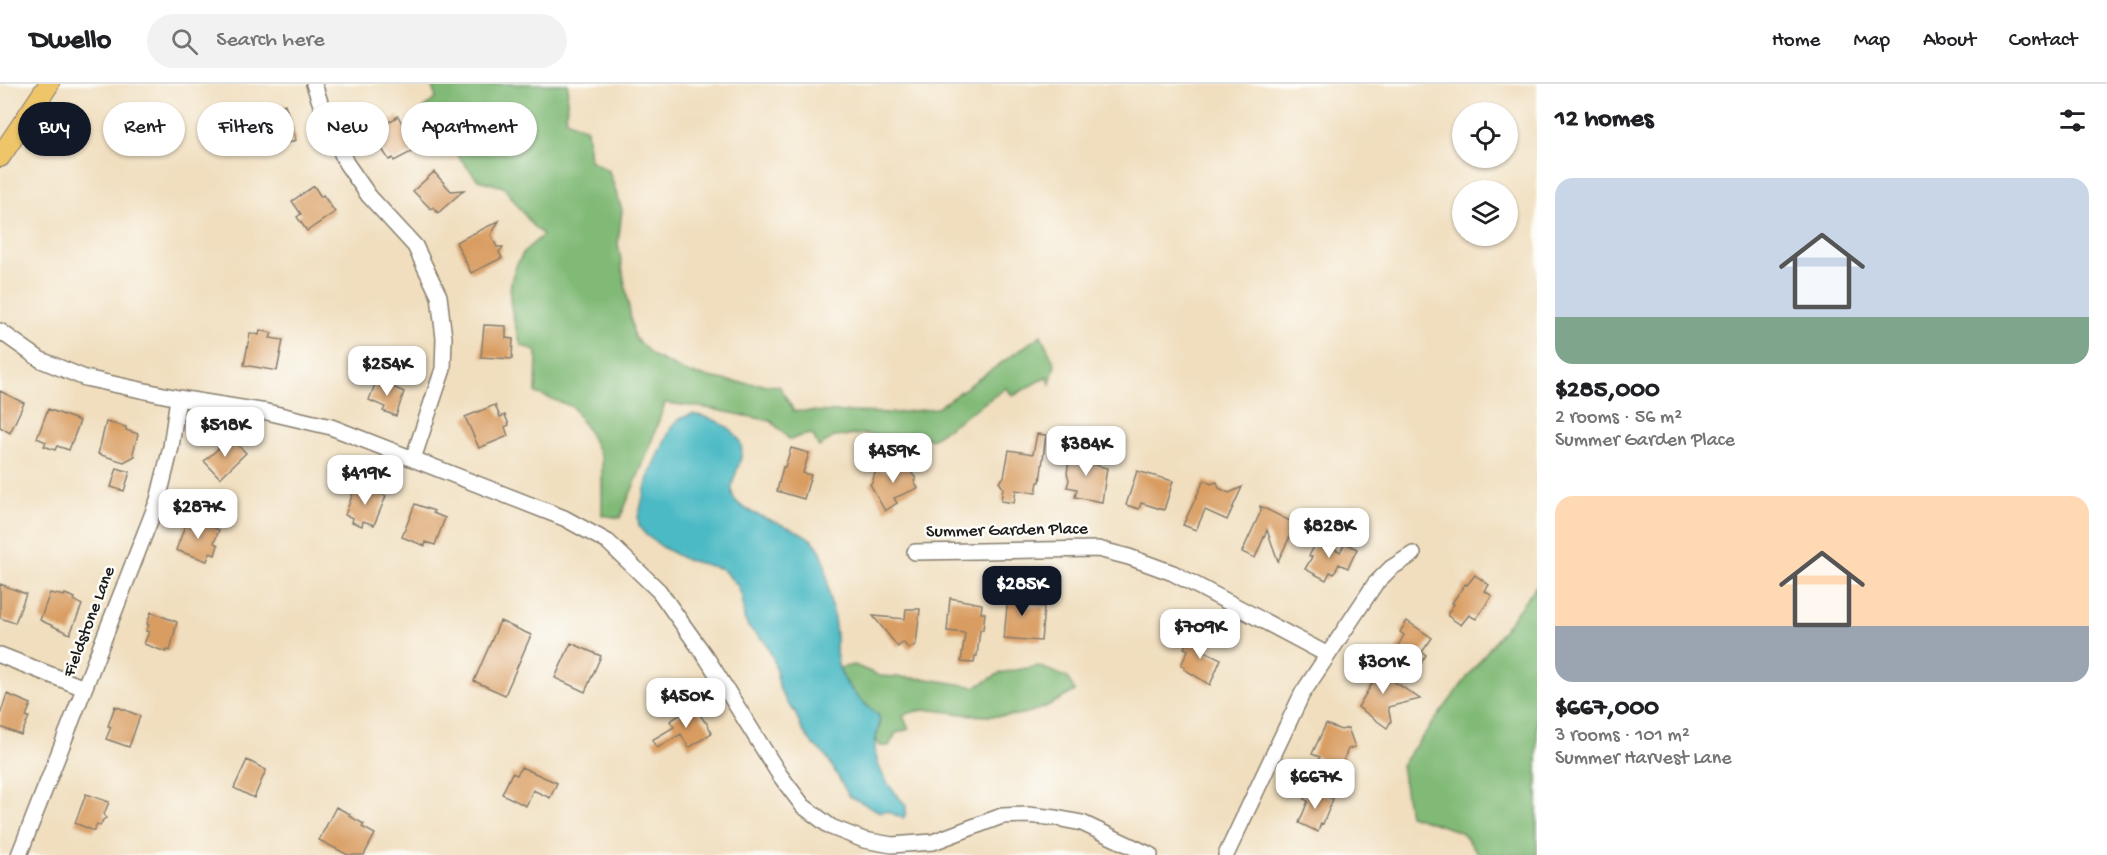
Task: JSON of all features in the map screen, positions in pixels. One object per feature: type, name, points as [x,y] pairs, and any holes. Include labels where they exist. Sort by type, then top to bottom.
[{"type":"main road","points":[[0,157],[49,84]]},
{"type":"street","points":[[314,84],[346,163],[369,196],[415,246],[439,296],[444,338],[443,369],[413,459]]},
{"type":"street","points":[[0,331],[41,360],[85,378],[178,398],[267,412],[331,427],[564,518],[608,542],[659,591],[708,660],[779,774],[803,806],[831,827],[864,840],[892,845],[933,842],[1002,816],[1028,815],[1082,824],[1150,855]]},
{"type":"street","name":"Fieldstone Lane","points":[[19,855],[158,500],[171,447],[178,398]]},
{"type":"street","name":"Summer Garden Place","points":[[915,552],[1098,549],[1129,557],[1173,573],[1328,655]]},
{"type":"street","points":[[1226,855],[1302,694],[1375,584],[1391,568],[1413,554]]},
{"type":"street","points":[[0,655],[84,688]]},
{"type":"green space","points":[[431,84],[568,84],[566,120],[587,129],[590,160],[609,171],[622,210],[618,244],[634,337],[653,356],[688,373],[735,382],[779,386],[794,411],[896,413],[937,408],[1041,335],[1055,364],[1050,384],[1047,376],[1013,396],[1006,388],[932,439],[863,434],[834,437],[819,447],[812,434],[790,440],[771,421],[707,408],[665,403],[646,457],[620,518],[602,515],[602,459],[573,407],[536,393],[537,352],[521,345],[514,322],[510,289],[516,266],[524,252],[543,235],[532,225],[504,187],[478,180],[458,156],[537,156],[537,102],[431,102],[436,98]]},
{"type":"green space","points":[[1537,585],[1537,855],[1480,855],[1461,832],[1409,815],[1401,765]]},
{"type":"green space","points":[[854,665],[880,676],[928,679],[976,687],[1000,673],[1038,666],[1067,677],[1075,691],[1048,706],[1011,716],[917,711],[903,716],[909,729],[896,733],[889,746],[880,746],[876,739],[880,725],[879,716],[851,688],[839,668]]},
{"type":"water","points":[[692,414],[709,418],[726,426],[739,439],[741,457],[732,490],[735,500],[752,512],[801,533],[811,539],[821,551],[836,635],[836,655],[839,668],[852,691],[879,716],[875,744],[876,756],[885,779],[906,805],[903,818],[886,811],[880,812],[849,796],[826,756],[802,730],[795,712],[780,690],[774,661],[765,642],[748,627],[744,618],[742,596],[737,585],[722,569],[684,559],[646,535],[639,526],[638,517],[648,478],[671,428],[679,419]]},
{"type":"building","points":[[398,116],[401,122],[401,156],[404,156],[394,161],[393,158],[389,160],[386,156],[389,156],[389,122]]},
{"type":"building","points":[[434,172],[451,191],[464,190],[438,213],[413,191]]},
{"type":"building","points":[[314,186],[335,212],[307,231],[297,217],[301,214],[292,201]]},
{"type":"building","points":[[499,221],[491,235],[497,247],[503,247],[499,252],[502,258],[471,273],[456,242]]},
{"type":"building","points":[[484,325],[506,326],[506,338],[513,339],[512,359],[481,357]]},
{"type":"building","points":[[260,330],[272,333],[270,338],[283,340],[277,371],[244,365],[250,333],[259,335]]},
{"type":"building","points":[[379,374],[384,383],[404,392],[396,416],[383,411],[385,407],[369,400]]},
{"type":"building","points":[[0,391],[24,403],[10,433],[0,427]]},
{"type":"building","points":[[495,405],[500,417],[505,415],[509,425],[505,427],[508,436],[479,448],[465,417]]},
{"type":"building","points":[[48,409],[80,421],[69,450],[57,446],[55,450],[44,446],[46,442],[37,438]]},
{"type":"building","points":[[106,422],[126,427],[126,430],[138,434],[133,453],[135,456],[124,462],[98,454]]},
{"type":"building","points":[[1037,434],[1046,435],[1040,482],[1038,482],[1036,493],[1016,490],[1014,503],[1001,501],[1003,488],[999,482],[1004,477],[1009,450],[1033,454]]},
{"type":"building","points":[[234,441],[246,453],[220,478],[204,461],[225,443],[228,446]]},
{"type":"building","points":[[791,448],[809,453],[803,473],[811,475],[804,499],[777,491]]},
{"type":"building","points":[[1071,449],[1085,452],[1083,462],[1107,468],[1102,502],[1075,497],[1077,489],[1067,487]]},
{"type":"building","points":[[901,458],[916,479],[914,481],[918,488],[894,498],[897,503],[885,511],[870,484],[875,473],[880,470],[890,473],[894,461]]},
{"type":"building","points":[[117,468],[130,472],[124,491],[111,487]]},
{"type":"building","points":[[1137,471],[1173,481],[1164,510],[1141,503],[1139,509],[1126,505]]},
{"type":"building","points":[[1204,480],[1211,484],[1217,482],[1219,488],[1229,493],[1242,487],[1227,520],[1205,510],[1196,530],[1183,525]]},
{"type":"building","points":[[356,485],[386,496],[374,525],[363,521],[362,526],[352,522],[353,518],[345,515]]},
{"type":"building","points":[[415,504],[445,518],[435,545],[426,542],[425,546],[402,537]]},
{"type":"building","points":[[1260,506],[1296,524],[1278,561],[1267,530],[1255,558],[1242,552],[1261,511]]},
{"type":"building","points":[[188,518],[219,530],[214,543],[218,545],[215,555],[210,553],[207,561],[176,550]]},
{"type":"building","points":[[1321,541],[1340,552],[1345,543],[1357,549],[1348,568],[1339,564],[1334,574],[1330,572],[1326,580],[1305,569],[1312,557],[1309,556],[1315,545],[1317,547]]},
{"type":"building","points":[[1475,575],[1489,585],[1485,591],[1492,596],[1476,619],[1469,615],[1461,625],[1448,616],[1448,613],[1465,584],[1467,585]]},
{"type":"building","points":[[0,584],[26,594],[15,623],[0,618]]},
{"type":"building","points":[[1009,585],[1024,586],[1022,606],[1044,607],[1041,641],[1004,638]]},
{"type":"building","points":[[50,593],[64,596],[65,594],[75,598],[74,600],[82,605],[70,634],[40,620]]},
{"type":"building","points":[[950,598],[982,604],[981,613],[985,613],[983,630],[980,630],[974,663],[961,662],[965,633],[947,631]]},
{"type":"building","points":[[906,609],[920,609],[916,644],[909,649],[903,642],[898,647],[873,616],[905,619]]},
{"type":"building","points":[[151,612],[177,622],[170,651],[166,652],[144,644],[149,632],[146,631]]},
{"type":"building","points":[[500,621],[531,635],[505,695],[474,681]]},
{"type":"building","points":[[1407,621],[1432,638],[1422,652],[1426,655],[1420,665],[1416,662],[1412,668],[1393,655],[1404,635],[1400,632]]},
{"type":"building","points":[[1191,632],[1203,638],[1198,648],[1221,659],[1210,685],[1181,665],[1188,650],[1184,648]]},
{"type":"building","points":[[571,643],[601,656],[585,692],[555,678]]},
{"type":"building","points":[[1365,662],[1420,699],[1388,707],[1391,721],[1387,728],[1358,707],[1373,682],[1359,672]]},
{"type":"building","points":[[7,694],[31,704],[26,716],[29,717],[21,735],[0,727],[0,715]]},
{"type":"building","points":[[115,706],[140,716],[129,747],[106,739]]},
{"type":"building","points":[[694,706],[712,733],[689,748],[681,734],[657,748],[652,740],[674,727],[670,721]]},
{"type":"building","points":[[1326,724],[1341,730],[1348,728],[1355,747],[1348,749],[1339,771],[1318,761],[1320,757],[1312,754]]},
{"type":"building","points":[[247,760],[266,770],[254,798],[234,788]]},
{"type":"building","points":[[521,767],[557,783],[550,798],[533,790],[526,806],[502,794],[512,773],[517,775]]},
{"type":"building","points":[[1309,788],[1333,799],[1318,832],[1299,823],[1308,801],[1304,799]]},
{"type":"building","points":[[86,794],[109,802],[104,814],[106,818],[100,826],[97,824],[94,831],[75,823]]},
{"type":"building","points":[[336,807],[350,814],[349,816],[364,824],[362,827],[375,834],[364,855],[348,855],[319,840]]}]
